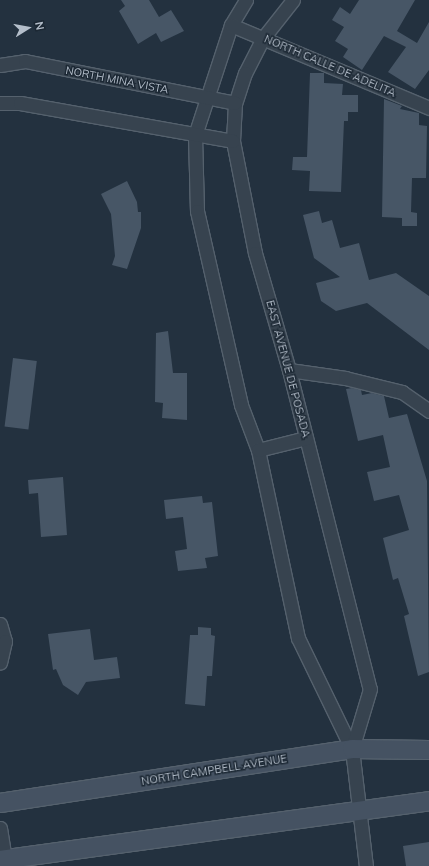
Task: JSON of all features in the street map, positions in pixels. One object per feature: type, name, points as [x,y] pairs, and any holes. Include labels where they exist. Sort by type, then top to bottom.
[{"type":"main road","name":"NORTH CAMPBELL AVENUE","points":[[0,803],[352,749],[429,750]]},
{"type":"main road","points":[[3,860],[429,802]]},
{"type":"street","name":"EAST AVENUE DE POSADA","points":[[246,0],[231,25],[195,135],[197,211],[241,405],[258,450],[298,638],[352,749],[366,866]]},
{"type":"street","name":"EAST AVENUE DE POSADA","points":[[293,0],[263,38],[245,72],[235,103],[233,141],[255,253],[289,370],[370,690],[352,749]]},
{"type":"street","name":"NORTH CALLE DE ADELITA","points":[[231,25],[429,108]]},
{"type":"street","name":"NORTH MINA VISTA","points":[[0,65],[25,62],[235,103]]},
{"type":"street","points":[[0,103],[20,102],[233,141]]},
{"type":"street","points":[[289,370],[345,378],[402,392],[429,411]]},
{"type":"street","points":[[258,450],[306,438]]},
{"type":"street","points":[[0,624],[5,641],[0,662]]},
{"type":"street","points":[[0,828],[3,860]]},
{"type":"building","points":[[121,0],[149,0],[159,17],[171,10],[184,31],[161,42],[156,33],[138,44],[119,11],[125,6]]},
{"type":"building","points":[[359,0],[415,0],[397,31],[417,43],[429,22],[429,70],[415,89],[388,72],[406,47],[384,36],[362,70],[343,57],[348,49],[335,41],[344,27],[332,20],[340,7],[350,14]]},
{"type":"building","points":[[310,73],[324,73],[324,83],[343,84],[342,95],[358,95],[358,112],[348,112],[348,121],[344,121],[341,192],[309,191],[310,171],[292,170],[293,157],[307,157]]},
{"type":"building","points":[[384,99],[402,106],[400,109],[419,113],[419,125],[427,126],[426,178],[412,178],[411,212],[417,213],[417,226],[402,226],[402,218],[382,217]]},
{"type":"building","points":[[127,181],[137,202],[138,212],[141,212],[141,228],[127,269],[112,265],[115,256],[111,214],[101,194]]},
{"type":"building","points":[[319,211],[322,223],[332,220],[340,248],[359,243],[369,280],[396,273],[429,296],[429,350],[367,303],[336,311],[321,301],[316,283],[340,277],[314,258],[303,215]]},
{"type":"building","points":[[168,331],[173,373],[187,373],[187,420],[162,418],[163,403],[155,402],[156,333]]},
{"type":"building","points":[[13,358],[37,361],[28,429],[5,426]]},
{"type":"building","points":[[352,388],[361,390],[362,395],[372,393],[384,396],[389,418],[407,414],[427,481],[429,672],[418,676],[404,616],[409,614],[398,578],[393,580],[383,538],[409,530],[399,495],[374,501],[367,472],[390,467],[383,435],[358,441],[346,389]]},
{"type":"building","points":[[63,477],[67,535],[41,537],[38,493],[29,494],[28,480]]},
{"type":"building","points":[[202,496],[203,503],[212,502],[218,556],[205,558],[207,568],[178,571],[175,551],[187,549],[183,517],[166,519],[164,500]]},
{"type":"building","points":[[198,627],[211,628],[211,635],[215,636],[212,676],[207,676],[205,706],[185,704],[190,635],[198,635]]},
{"type":"building","points":[[90,629],[94,660],[117,657],[120,678],[86,682],[78,695],[63,685],[56,669],[53,670],[48,634]]},
{"type":"building","points":[[429,842],[429,866],[406,866],[403,846]]}]
